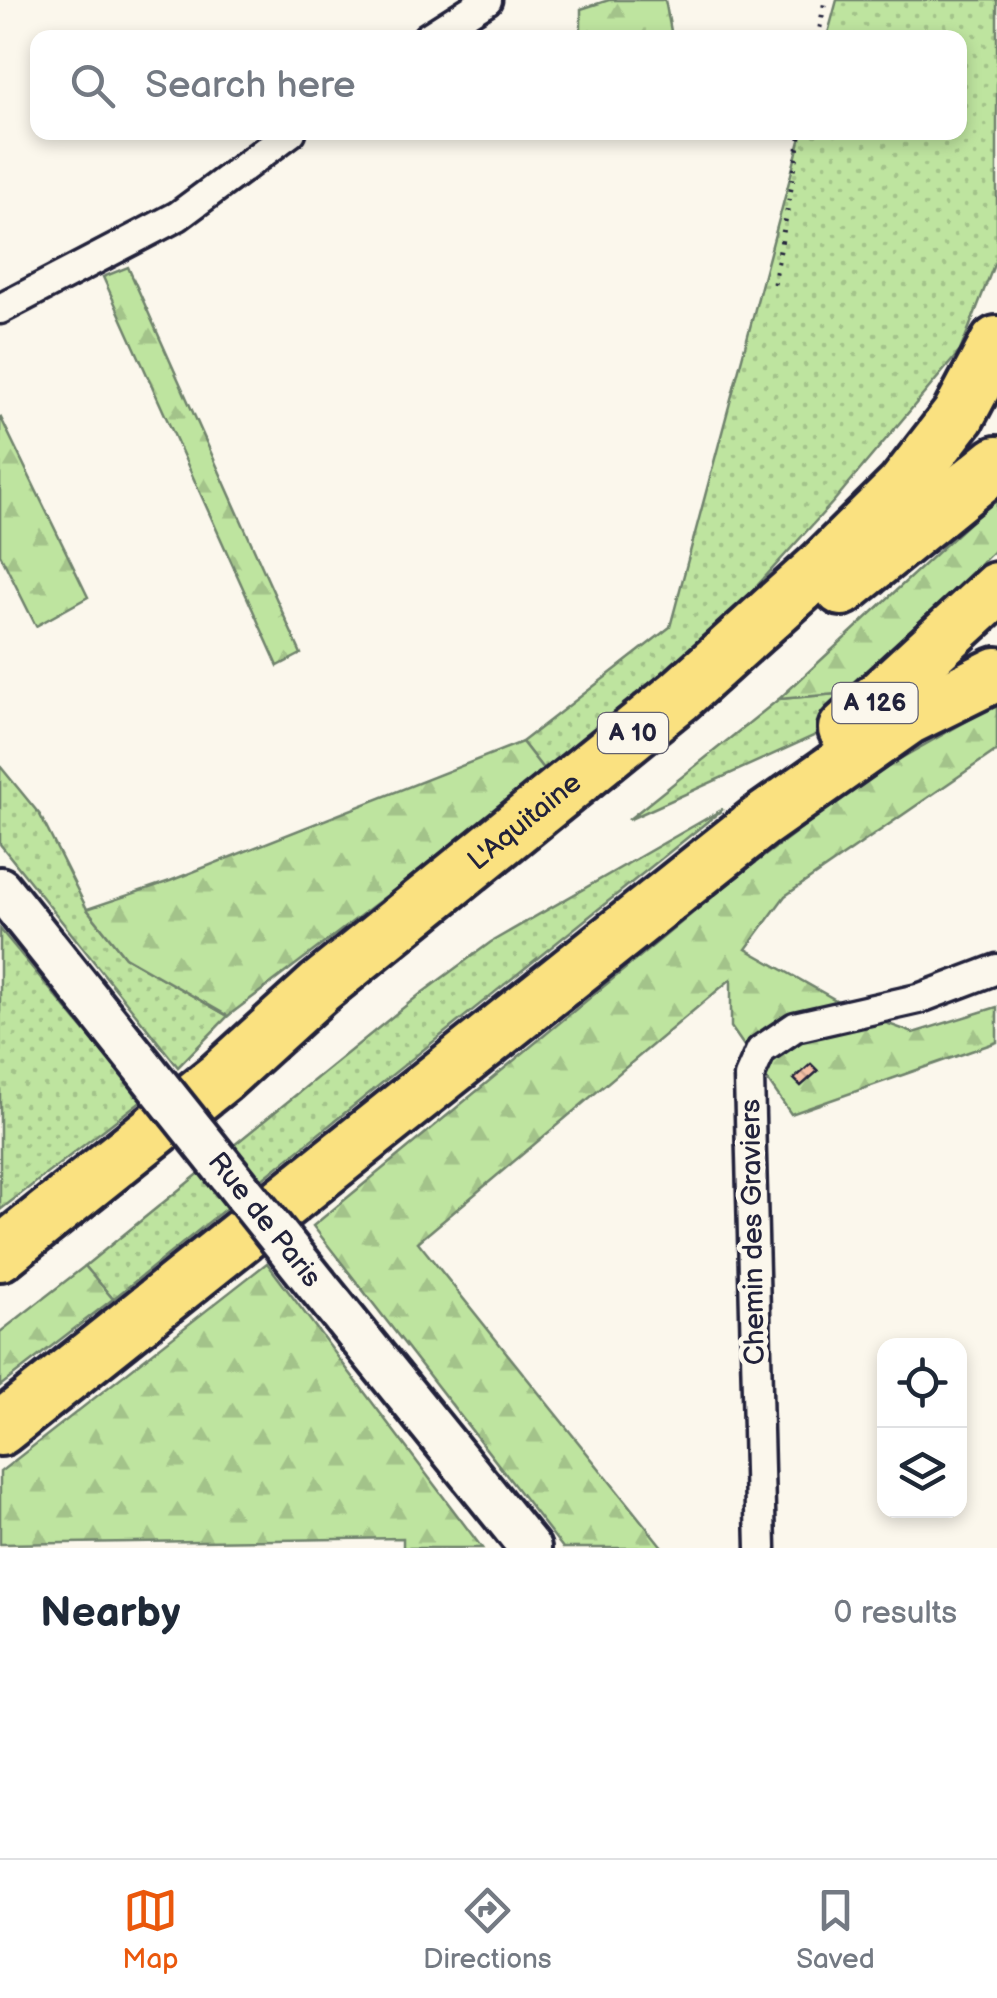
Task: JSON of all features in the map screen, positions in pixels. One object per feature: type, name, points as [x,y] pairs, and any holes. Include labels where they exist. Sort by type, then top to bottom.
[{"type":"highway","name":"L'Aquitaine","points":[[0,1254],[679,696],[822,567],[903,486],[947,430],[997,343]]},
{"type":"highway","points":[[220,1077],[289,1041],[997,463]]},
{"type":"highway","name":"A 126","points":[[760,822],[793,775],[922,662],[997,589]]},
{"type":"highway","points":[[0,1429],[760,822],[908,718],[997,674]]},
{"type":"street","points":[[440,30],[487,0]]},
{"type":"street","points":[[0,309],[178,216],[280,140]]},
{"type":"street","name":"Rue de Paris","points":[[0,888],[530,1548]]},
{"type":"street","name":"Chemin des Graviers","points":[[761,1548],[750,1076],[761,1050],[795,1027],[918,999],[997,969]]},
{"type":"path","points":[[819,30],[825,0]]},
{"type":"path","points":[[774,284],[800,140]]},
{"type":"green space","points":[[609,0],[665,0],[671,30],[581,30],[581,9]]},
{"type":"green space","points":[[837,0],[997,0],[997,257],[960,351],[834,501],[736,609],[547,774],[522,742],[670,627],[800,140],[967,140],[967,30],[829,30]]},
{"type":"green space","points":[[128,267],[301,654],[278,666],[103,277]]},
{"type":"green space","points":[[0,416],[88,597],[36,626],[0,554]]},
{"type":"green space","points":[[997,497],[997,548],[848,693],[779,699]]},
{"type":"green space","points":[[848,693],[818,734],[628,820],[779,699]]},
{"type":"green space","points":[[997,704],[997,750],[785,896],[746,949],[859,1013],[913,1033],[997,1007],[997,1042],[791,1114],[731,1027],[731,979],[418,1242],[663,1548],[563,1548],[313,1226],[734,879],[873,774]]},
{"type":"green space","points":[[522,742],[547,774],[228,1016],[125,957],[87,909],[170,881]]},
{"type":"green space","points":[[0,766],[40,815],[87,909],[125,957],[228,1016],[178,1067],[0,844]]},
{"type":"green space","points":[[723,809],[113,1299],[85,1266],[419,995],[491,942]]},
{"type":"green space","points":[[0,929],[142,1100],[0,1210]]},
{"type":"green space","points":[[267,1263],[482,1548],[403,1548],[403,1538],[0,1544],[0,1472]]},
{"type":"green space","points":[[85,1266],[113,1299],[0,1386],[0,1332]]},
{"type":"building","points":[[811,1064],[818,1071],[801,1086],[794,1079]]}]
